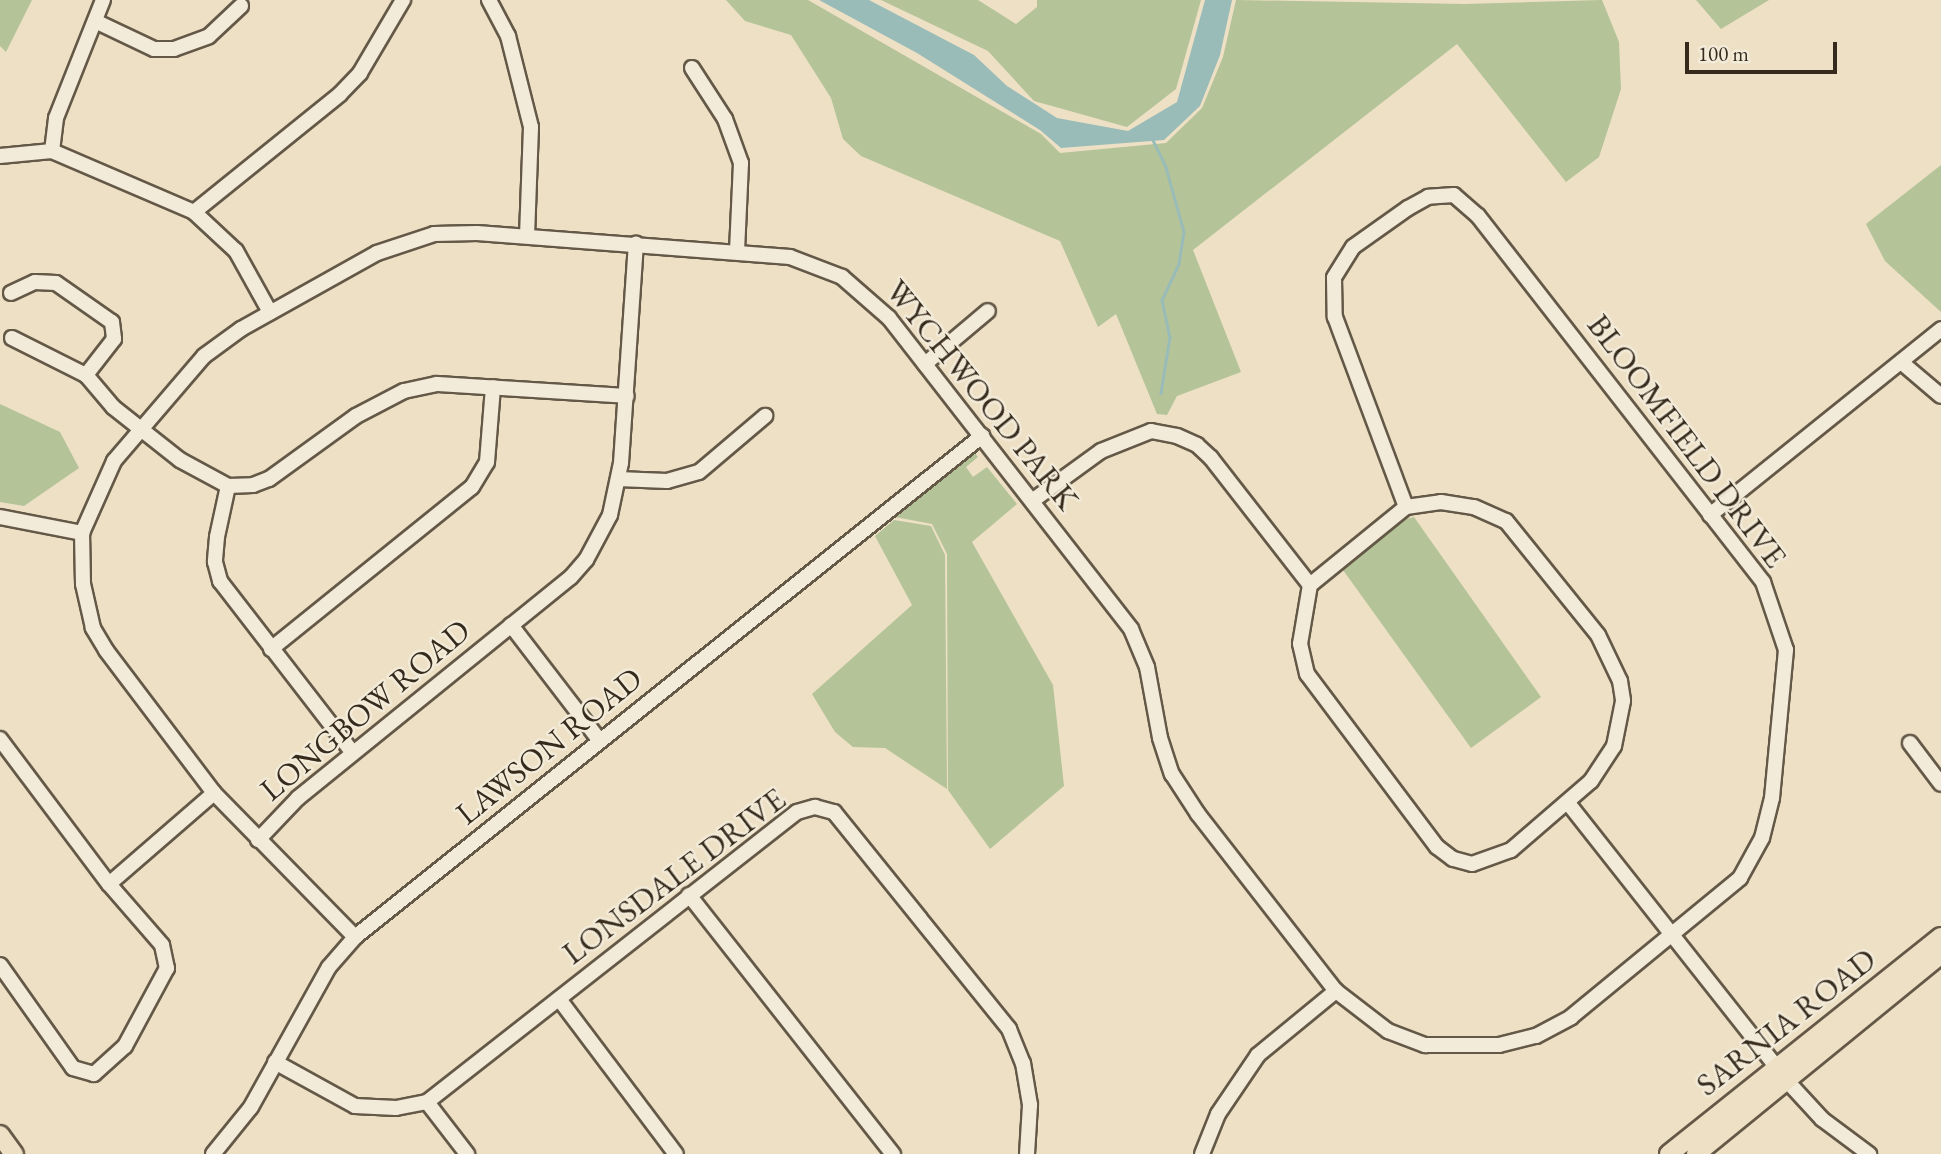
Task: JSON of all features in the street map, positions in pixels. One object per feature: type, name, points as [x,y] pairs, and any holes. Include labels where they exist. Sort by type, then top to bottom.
[{"type":"main road","name":"SARNIA ROAD","points":[[1696,1154],[1783,1074],[1941,937]]},
{"type":"main road","name":"SARNIA ROAD","points":[[1669,1154],[1783,1074],[1941,954]]},
{"type":"main road","points":[[0,1135],[14,1154]]},
{"type":"street","points":[[52,151],[56,118],[103,0]]},
{"type":"street","points":[[194,212],[340,94],[360,73],[403,0]]},
{"type":"street","points":[[489,0],[508,36],[531,127],[527,236]]},
{"type":"street","points":[[95,21],[154,49],[174,50],[209,36],[241,6]]},
{"type":"street","points":[[692,68],[725,119],[741,163],[737,251]]},
{"type":"street","points":[[0,156],[52,151],[194,212],[236,251],[270,312]]},
{"type":"street","name":"BLOOMFIELD DRIVE","points":[[1336,991],[1388,1031],[1426,1045],[1499,1045],[1536,1036],[1571,1017],[1740,878],[1762,838],[1772,797],[1788,667],[1782,628],[1763,582],[1478,216],[1454,195],[1442,194],[1408,208],[1353,247],[1334,278],[1332,297],[1406,507]]},
{"type":"street","name":"WYCHWOOD PARK","points":[[355,937],[214,793],[131,686],[93,628],[83,584],[82,533],[109,469],[140,427],[204,356],[270,312],[377,253],[434,234],[527,236],[737,251],[808,261],[842,276],[889,318],[1131,629],[1147,667],[1165,757],[1184,793],[1336,991]]},
{"type":"street","name":"LONGBOW ROAD","points":[[258,840],[352,751],[511,625],[586,559],[610,515],[618,478],[636,244]]},
{"type":"street","points":[[11,293],[35,282],[56,283],[112,322],[114,339],[86,375]]},
{"type":"street","points":[[925,364],[988,311]]},
{"type":"street","points":[[1710,515],[1941,329]]},
{"type":"street","points":[[12,338],[86,375],[113,407],[180,460],[228,486],[253,485],[269,479],[356,416],[404,391],[437,384],[626,396]]},
{"type":"street","points":[[1901,362],[1941,396]]},
{"type":"street","points":[[271,649],[472,487],[486,462],[494,387]]},
{"type":"street","points":[[618,478],[667,481],[699,472],[765,416]]},
{"type":"street","points":[[1032,500],[1076,466],[1118,443],[1151,431],[1177,436],[1197,445],[1211,458],[1310,585]]},
{"type":"street","name":"LAWSON ROAD","points":[[213,1154],[251,1107],[330,967],[355,937],[982,436]]},
{"type":"street","points":[[228,486],[217,537],[220,581],[352,751]]},
{"type":"street","points":[[1460,504],[1506,521],[1607,649],[1620,681],[1622,718],[1606,763],[1568,803],[1511,850],[1491,860],[1472,864],[1453,859],[1437,847],[1307,674],[1300,644],[1310,585],[1406,507],[1460,504]]},
{"type":"street","points":[[0,517],[82,533]]},
{"type":"street","name":"LONGBOW ROAD","points":[[511,625],[600,741]]},
{"type":"street","points":[[0,739],[109,884],[162,945],[167,968],[125,1046],[105,1069],[94,1074],[73,1068],[0,965]]},
{"type":"street","points":[[1910,743],[1941,784]]},
{"type":"street","points":[[109,884],[214,793]]},
{"type":"street","points":[[1568,803],[1783,1074],[1822,1119],[1869,1154]]},
{"type":"street","name":"LONSDALE DRIVE","points":[[275,1062],[355,1107],[396,1108],[427,1102],[797,812],[815,807],[834,811],[1009,1029],[1023,1063],[1030,1105],[1027,1154]]},
{"type":"street","points":[[690,895],[893,1154]]},
{"type":"street","points":[[1202,1154],[1218,1114],[1258,1055],[1336,991]]},
{"type":"street","points":[[559,999],[676,1154]]},
{"type":"street","points":[[427,1102],[467,1154]]},
{"type":"green space","points":[[0,0],[32,0],[6,52],[0,46]]},
{"type":"green space","points":[[726,0],[808,0],[1041,134],[1060,153],[1166,143],[1202,108],[1223,57],[1236,0],[1465,4],[1602,0],[1619,42],[1621,89],[1599,157],[1566,182],[1457,44],[1193,250],[1241,372],[1177,396],[1167,415],[1157,414],[1116,314],[1098,327],[1060,241],[861,156],[843,139],[831,98],[791,35],[745,21]]},
{"type":"green space","points":[[881,0],[978,0],[1016,24],[1037,7],[1037,0],[1201,0],[1176,89],[1127,127],[1034,101],[988,51]]},
{"type":"green space","points":[[1696,0],[1769,0],[1721,29]]},
{"type":"green space","points":[[1941,165],[1941,312],[1885,261],[1866,224]]},
{"type":"green space","points":[[0,404],[60,432],[79,468],[24,506],[0,502]]},
{"type":"green space","points":[[975,453],[978,457],[966,467],[973,477],[987,467],[1017,504],[972,542],[1053,685],[1064,786],[990,849],[948,790],[947,554],[932,524],[895,517]]},
{"type":"green space","points":[[1414,517],[1541,697],[1471,748],[1343,570],[1402,520]]},
{"type":"green space","points":[[894,520],[931,526],[945,555],[947,789],[885,748],[853,747],[835,732],[812,694],[912,605],[875,536]]},
{"type":"water","points":[[819,0],[869,0],[974,55],[1007,86],[1057,118],[1128,131],[1177,102],[1205,0],[1232,0],[1220,55],[1200,106],[1164,140],[1061,148],[1040,130],[917,53]]},
{"type":"waterway","points":[[1152,138],[1166,167],[1184,232],[1179,264],[1162,300],[1170,337],[1161,393]]}]
